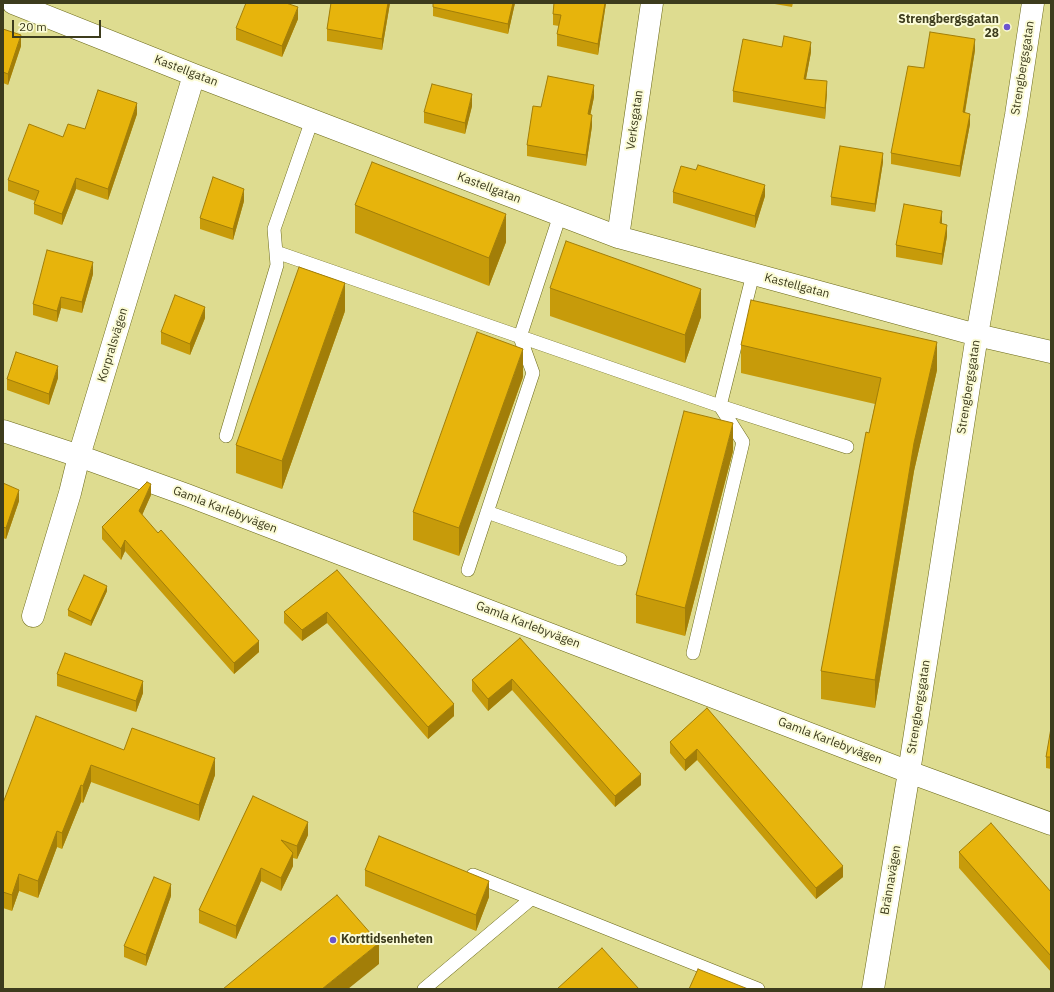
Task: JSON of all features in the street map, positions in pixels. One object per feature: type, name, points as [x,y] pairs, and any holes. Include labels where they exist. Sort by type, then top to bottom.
[{"type":"street","name":"Kastellgatan","points":[[13,3],[194,75],[618,237],[977,335],[1051,352]]},
{"type":"street","name":"Verksgatan","points":[[618,237],[652,3]]},
{"type":"street","name":"Strengbergsgatan","points":[[910,772],[977,335],[1016,115],[1033,3]]},
{"type":"street","name":"Korpralsvägen","points":[[33,616],[68,500],[79,456],[194,75]]},
{"type":"street","name":"Gamla Karlebyvägen","points":[[3,431],[79,456],[195,498],[910,772],[1051,824]]},
{"type":"street","name":"Brännavägen","points":[[873,989],[910,772]]},
{"type":"lane","points":[[226,436],[277,265],[274,229],[312,120]]},
{"type":"lane","points":[[468,570],[533,373],[520,337],[560,215]]},
{"type":"lane","points":[[276,252],[720,406],[847,447]]},
{"type":"lane","points":[[693,653],[743,442],[720,406],[753,274]]},
{"type":"lane","points":[[488,512],[620,559]]},
{"type":"lane","points":[[458,869],[758,989]]},
{"type":"lane","points":[[424,989],[531,899]]},
{"type":"building","points":[[246,3],[286,3],[298,7],[282,46],[236,28]]},
{"type":"building","points":[[331,3],[388,3],[382,39],[327,29]]},
{"type":"building","points":[[433,3],[513,3],[508,24],[433,7]]},
{"type":"building","points":[[554,3],[605,3],[598,44],[557,34],[561,15],[553,14]]},
{"type":"building","points":[[3,29],[21,35],[8,74],[3,72]]},
{"type":"building","points":[[930,32],[975,39],[963,112],[970,114],[960,166],[891,153],[908,66],[924,68]]},
{"type":"building","points":[[784,36],[811,42],[804,79],[827,81],[825,108],[733,91],[743,39],[782,47]]},
{"type":"building","points":[[548,76],[594,85],[588,114],[592,115],[586,155],[527,145],[533,106],[541,107]]},
{"type":"building","points":[[432,84],[472,94],[465,123],[424,112]]},
{"type":"building","points":[[98,90],[137,103],[108,189],[76,178],[62,214],[34,204],[39,191],[8,180],[29,124],[63,137],[68,124],[85,129]]},
{"type":"building","points":[[840,146],[883,153],[875,204],[831,197]]},
{"type":"building","points":[[372,162],[506,214],[489,258],[355,205]]},
{"type":"building","points":[[698,165],[765,185],[755,216],[673,192],[681,166],[696,170]]},
{"type":"building","points":[[213,177],[244,189],[233,229],[200,218]]},
{"type":"building","points":[[904,204],[942,211],[940,223],[947,225],[942,254],[896,245]]},
{"type":"building","points":[[566,241],[701,289],[685,335],[550,288]]},
{"type":"building","points":[[47,250],[93,262],[82,302],[61,297],[57,311],[33,304]]},
{"type":"building","points":[[299,267],[345,283],[282,461],[236,445]]},
{"type":"building","points":[[175,295],[205,307],[190,344],[161,332]]},
{"type":"building","points":[[751,300],[937,342],[914,443],[875,680],[821,671],[866,432],[869,433],[881,378],[741,345]]},
{"type":"building","points":[[477,332],[523,349],[459,528],[413,512]]},
{"type":"building","points":[[16,352],[58,366],[49,394],[7,379]]},
{"type":"building","points":[[684,411],[733,423],[685,608],[636,595]]},
{"type":"building","points":[[147,482],[151,484],[139,511],[158,533],[161,530],[259,641],[234,663],[125,540],[121,549],[102,527]]},
{"type":"building","points":[[3,483],[19,490],[6,528],[3,527]]},
{"type":"building","points":[[337,570],[454,704],[428,727],[327,612],[302,630],[284,612]]},
{"type":"building","points":[[84,575],[107,586],[91,621],[68,610]]},
{"type":"building","points":[[520,638],[641,774],[615,796],[512,679],[488,699],[472,680]]},
{"type":"building","points":[[65,653],[143,681],[136,701],[57,674]]},
{"type":"building","points":[[707,708],[843,866],[816,888],[697,749],[685,760],[670,742]]},
{"type":"building","points":[[36,716],[124,750],[132,728],[215,758],[199,805],[91,765],[83,786],[81,785],[62,833],[57,831],[38,881],[19,874],[12,895],[3,892],[3,803]]},
{"type":"building","points":[[1051,728],[1051,757],[1046,757]]},
{"type":"building","points":[[253,796],[308,822],[297,846],[281,840],[293,853],[281,878],[261,868],[236,926],[199,910]]},
{"type":"building","points":[[991,823],[1051,892],[1051,956],[959,852]]},
{"type":"building","points":[[379,836],[489,881],[476,915],[365,870]]},
{"type":"building","points":[[154,877],[171,884],[146,955],[124,946]]},
{"type":"building","points":[[337,895],[379,943],[322,989],[223,989]]},
{"type":"building","points":[[602,948],[639,989],[557,989]]},
{"type":"building","points":[[698,969],[748,989],[689,989]]},
{"type":"place","name":"Strengbergsgatan 28","points":[[1007,27]]},
{"type":"place","name":"Korttidsenheten","points":[[333,940]]}]
